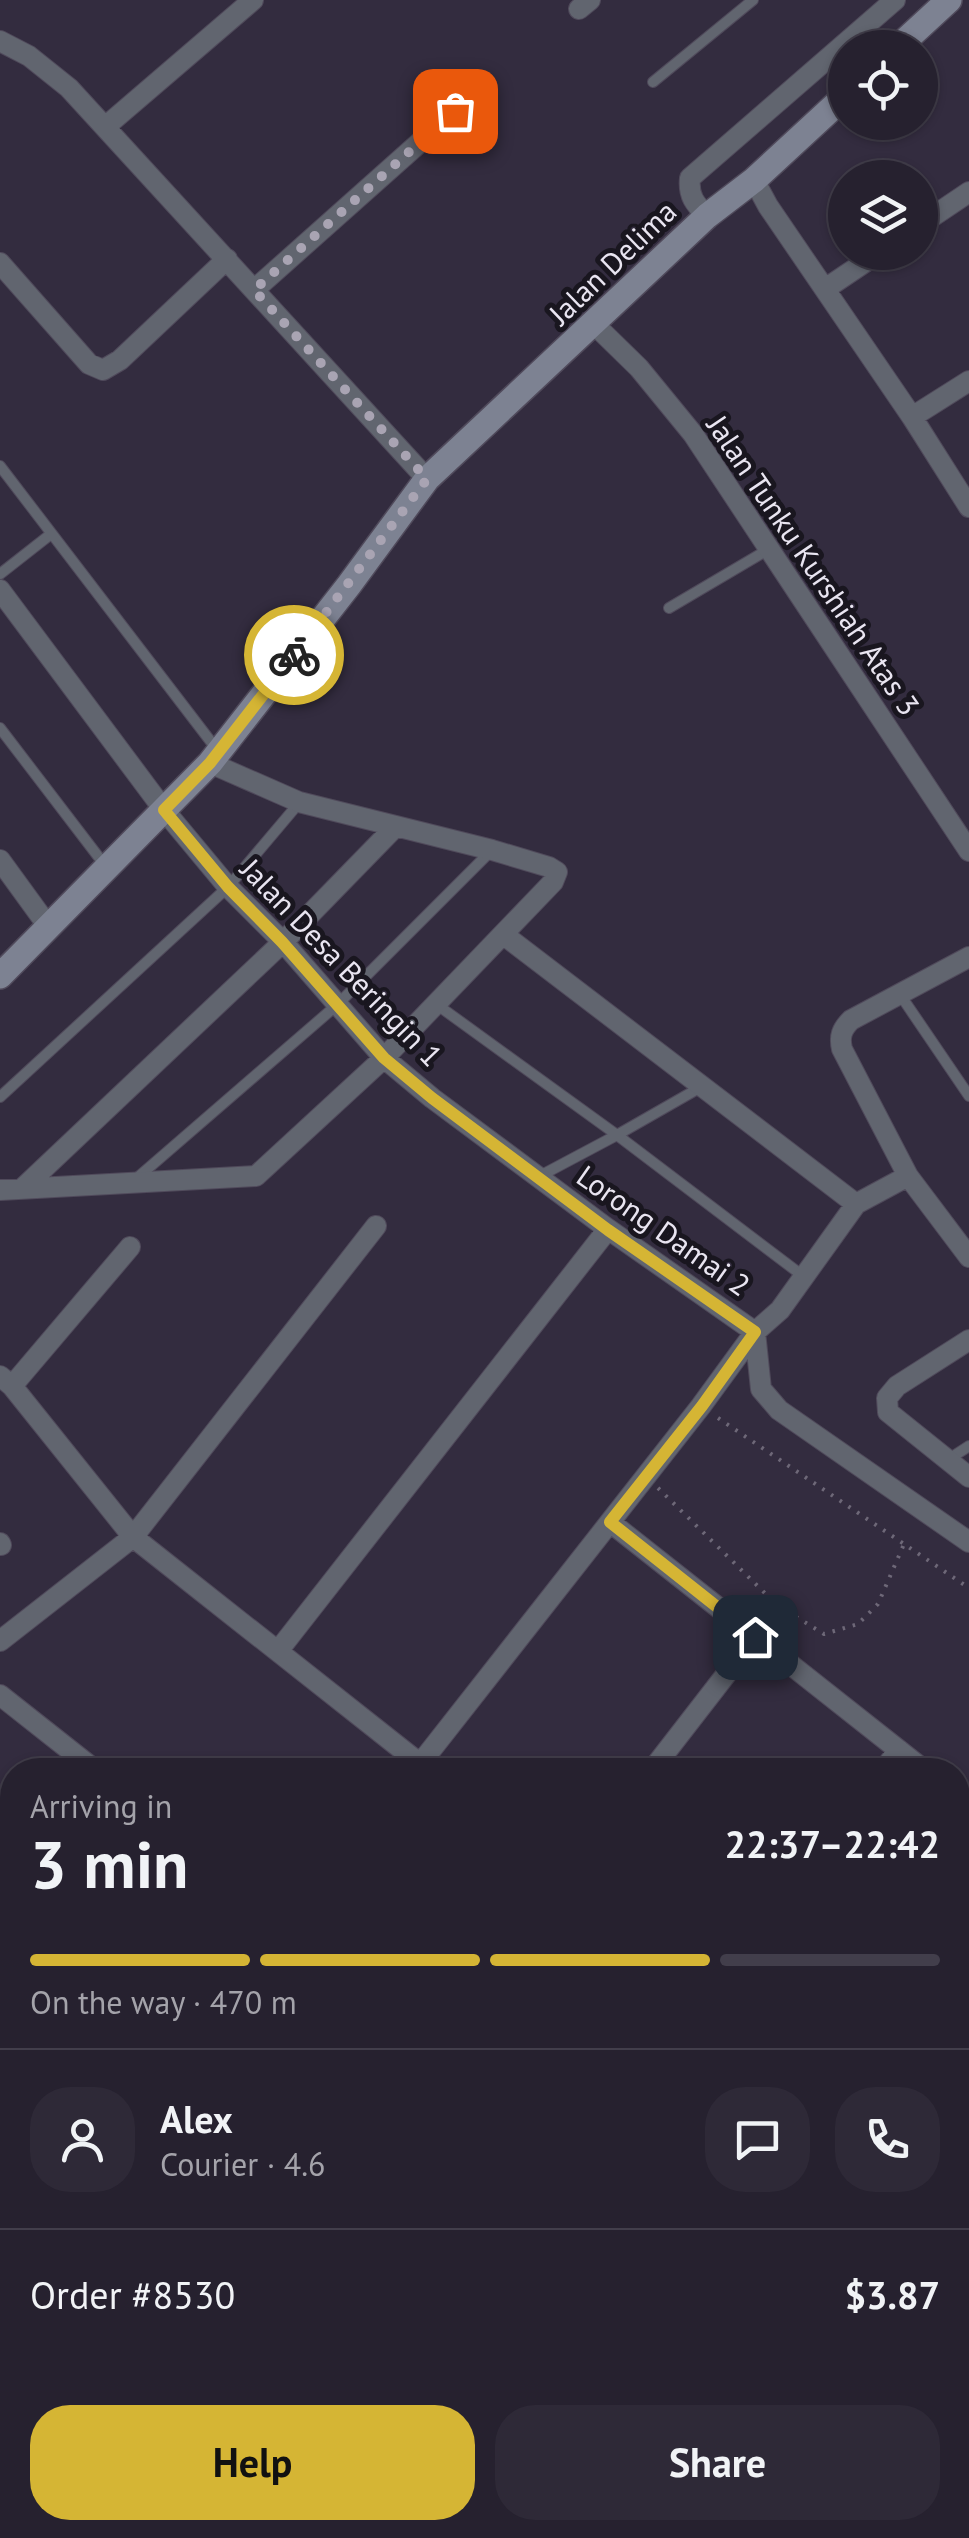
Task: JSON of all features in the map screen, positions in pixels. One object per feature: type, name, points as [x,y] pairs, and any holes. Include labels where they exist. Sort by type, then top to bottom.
[{"type":"main road","points":[[916,30],[949,0]]},
{"type":"main road","name":"Jalan Delima","points":[[0,976],[214,757],[427,479],[707,216],[754,180],[828,112]]},
{"type":"street","points":[[105,127],[253,0]]},
{"type":"street","points":[[707,216],[693,202],[690,178],[895,0]]},
{"type":"street","points":[[0,40],[29,56],[70,88],[427,479]]},
{"type":"street","points":[[254,290],[455,111]]},
{"type":"street","points":[[754,180],[969,506]]},
{"type":"street","points":[[938,213],[969,192]]},
{"type":"street","points":[[0,262],[89,364],[103,370],[120,360],[227,259]]},
{"type":"street","points":[[826,289],[854,270]]},
{"type":"street","name":"Jalan Tunku Kurshiah Atas 3","points":[[594,324],[639,368],[693,434],[969,852]]},
{"type":"street","points":[[912,417],[969,381]]},
{"type":"street","name":"Jalan Desa Beringin 1","points":[[0,590],[164,810],[228,887],[384,1058],[538,1177]]},
{"type":"street","points":[[0,1190],[256,1176],[384,1058],[504,935],[553,882],[557,872],[492,850],[299,802],[214,757]]},
{"type":"street","points":[[23,1188],[282,942],[396,826]]},
{"type":"street","points":[[0,860],[48,926]]},
{"type":"street","points":[[504,935],[856,1204]]},
{"type":"street","points":[[969,958],[852,1020],[843,1028],[840,1038],[842,1049],[908,1176],[969,1257]]},
{"type":"street","points":[[431,1758],[755,1332],[780,1310],[856,1204],[908,1176]]},
{"type":"street","name":"Lorong Damai 2","points":[[538,1177],[755,1332]]},
{"type":"street","points":[[0,1641],[133,1537],[376,1226]]},
{"type":"street","points":[[278,1652],[608,1230]]},
{"type":"street","points":[[130,1246],[6,1381],[133,1537],[413,1758]]},
{"type":"street","points":[[755,1332],[761,1389],[779,1410],[969,1542]]},
{"type":"street","points":[[969,1340],[897,1386],[886,1398],[888,1412],[969,1477]]},
{"type":"street","points":[[610,1522],[909,1758]]},
{"type":"street","points":[[661,1758],[755,1637]]},
{"type":"street","points":[[0,1695],[80,1758]]},
{"type":"street","points":[[893,1758],[899,1750]]},
{"type":"lane","points":[[653,82],[753,0]]},
{"type":"lane","points":[[0,466],[214,757]]},
{"type":"lane","points":[[0,574],[52,534]]},
{"type":"lane","points":[[669,608],[768,549]]},
{"type":"lane","points":[[0,728],[107,869]]},
{"type":"lane","points":[[0,1097],[228,887],[299,802]]},
{"type":"lane","points":[[132,1182],[338,1004],[492,850]]},
{"type":"lane","points":[[899,993],[969,1096]]},
{"type":"lane","points":[[436,1004],[803,1276]]},
{"type":"lane","points":[[538,1177],[702,1086]]},
{"type":"lane","points":[[947,1460],[969,1446]]},
{"type":"path","points":[[702,1406],[969,1588]]},
{"type":"path","points":[[646,1476],[777,1605],[824,1634],[858,1624],[878,1604],[904,1544]]},
{"type":"way so far","points":[[294,655],[427,479],[254,290],[455,111]]},
{"type":"route","points":[[294,655],[210,763],[164,810],[228,887],[384,1058],[608,1230],[755,1332],[610,1522],[755,1637]]}]
